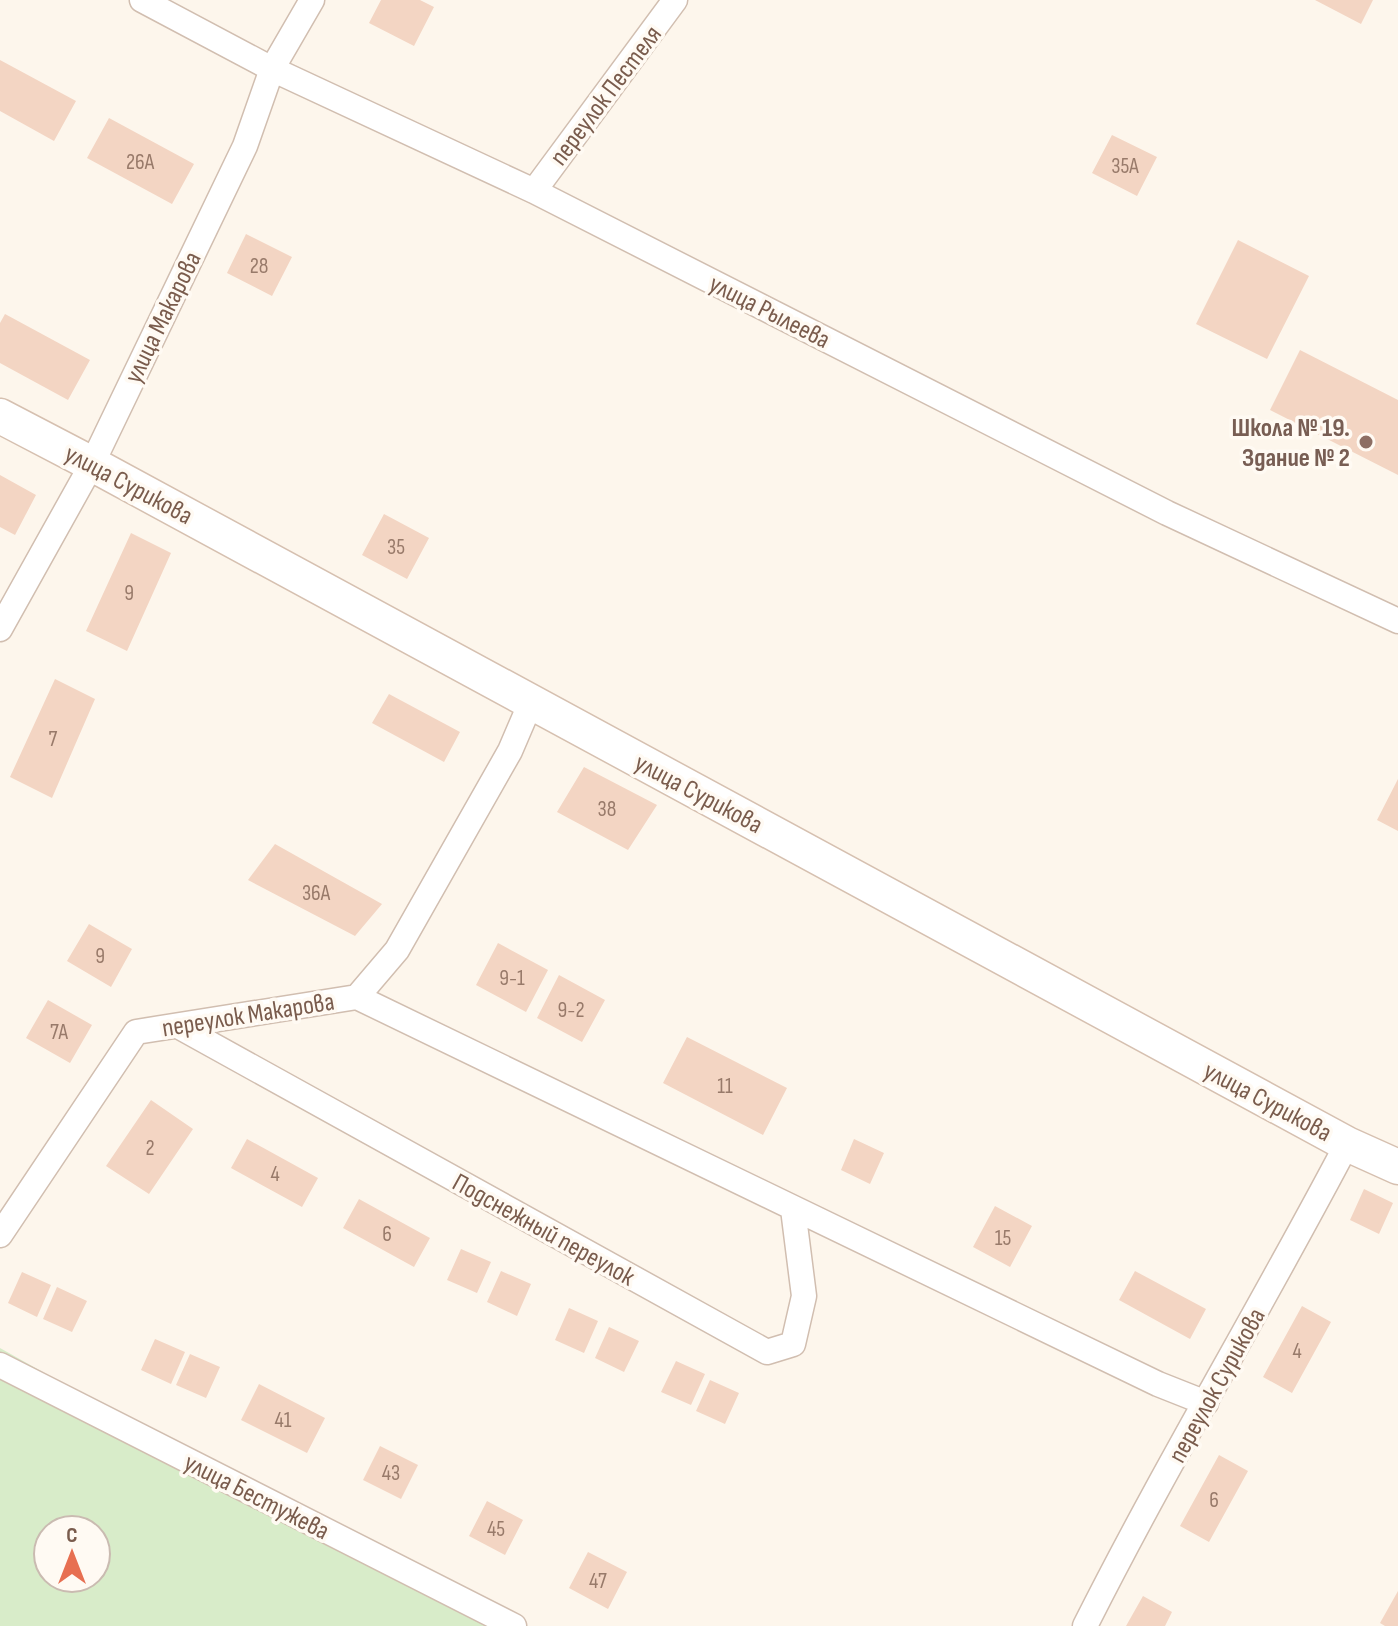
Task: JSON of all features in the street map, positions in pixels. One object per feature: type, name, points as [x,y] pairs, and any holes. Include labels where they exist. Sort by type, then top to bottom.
[{"type":"main road","name":"улица Сурикова","points":[[0,416],[1347,1144],[1398,1167]]},
{"type":"street","name":"улица Рылеева","points":[[142,0],[272,69],[534,191],[1167,513],[1398,621]]},
{"type":"street","name":"улица Макарова","points":[[0,629],[92,464],[245,146],[272,69],[312,0]]},
{"type":"street","name":"переулок Пестеля","points":[[534,191],[675,0]]},
{"type":"street","name":"переулок Макарова","points":[[0,1235],[136,1032],[357,997],[397,950],[510,751],[531,702]]},
{"type":"street","points":[[357,997],[1158,1384],[1206,1403]]},
{"type":"street","name":"Подснежный переулок","points":[[178,1026],[767,1352],[793,1344],[804,1296],[793,1209]]},
{"type":"street","name":"переулок Сурикова","points":[[1085,1626],[1122,1552],[1290,1253],[1347,1144]]},
{"type":"street","name":"улица Бестужева","points":[[0,1365],[514,1626]]},
{"type":"green space","points":[[0,1348],[494,1626],[0,1626]]},
{"type":"building","points":[[381,0],[420,0],[434,7],[414,46],[369,23]]},
{"type":"building","points":[[1315,0],[1373,0],[1361,24]]},
{"type":"building","points":[[0,60],[76,101],[54,141],[0,111]]},
{"type":"building","points":[[109,118],[194,164],[172,204],[87,158]]},
{"type":"building","points":[[1112,135],[1157,157],[1137,196],[1092,173]]},
{"type":"building","points":[[246,234],[292,257],[272,296],[227,273]]},
{"type":"building","points":[[1238,240],[1309,276],[1267,359],[1196,324]]},
{"type":"building","points":[[5,314],[90,360],[68,400],[0,363],[0,323]]},
{"type":"building","name":"Школа № 19. Здание № 2","points":[[1300,350],[1398,400],[1398,475],[1270,410]]},
{"type":"building","points":[[0,475],[36,495],[15,535],[0,527]]},
{"type":"building","points":[[384,514],[429,538],[407,579],[362,555]]},
{"type":"building","points":[[131,533],[171,553],[127,651],[86,631]]},
{"type":"building","points":[[55,679],[95,699],[52,798],[10,777]]},
{"type":"building","points":[[389,694],[460,732],[444,762],[372,723]]},
{"type":"building","points":[[584,767],[657,805],[628,850],[557,812]]},
{"type":"building","points":[[1398,779],[1398,831],[1377,820]]},
{"type":"building","points":[[275,844],[382,904],[355,936],[248,880]]},
{"type":"building","points":[[89,924],[132,949],[111,987],[67,961]]},
{"type":"building","points":[[498,943],[548,970],[526,1012],[476,985]]},
{"type":"building","points":[[559,975],[605,1000],[582,1042],[537,1018]]},
{"type":"building","points":[[48,1000],[92,1025],[70,1063],[26,1038]]},
{"type":"building","points":[[687,1037],[787,1088],[763,1135],[663,1083]]},
{"type":"building","points":[[151,1100],[193,1129],[149,1194],[106,1166]]},
{"type":"building","points":[[247,1139],[318,1178],[302,1207],[231,1168]]},
{"type":"building","points":[[854,1139],[884,1153],[870,1184],[841,1170]]},
{"type":"building","points":[[1364,1189],[1393,1203],[1379,1234],[1350,1220]]},
{"type":"building","points":[[359,1199],[430,1238],[414,1267],[343,1228]]},
{"type":"building","points":[[995,1206],[1032,1226],[1010,1267],[973,1247]]},
{"type":"building","points":[[461,1249],[491,1262],[477,1293],[447,1280]]},
{"type":"building","points":[[501,1271],[531,1284],[517,1316],[487,1302]]},
{"type":"building","points":[[1135,1271],[1206,1309],[1190,1339],[1119,1300]]},
{"type":"building","points":[[22,1272],[51,1285],[37,1317],[8,1303]]},
{"type":"building","points":[[57,1287],[87,1301],[72,1332],[43,1319]]},
{"type":"building","points":[[1302,1306],[1331,1322],[1292,1393],[1263,1377]]},
{"type":"building","points":[[569,1308],[598,1321],[584,1353],[555,1340]]},
{"type":"building","points":[[609,1327],[639,1341],[624,1372],[595,1358]]},
{"type":"building","points":[[155,1339],[185,1352],[171,1384],[141,1370]]},
{"type":"building","points":[[190,1354],[220,1367],[206,1398],[176,1385]]},
{"type":"building","points":[[676,1361],[705,1374],[691,1405],[661,1392]]},
{"type":"building","points":[[710,1380],[739,1393],[725,1424],[696,1411]]},
{"type":"building","points":[[259,1384],[325,1418],[307,1453],[241,1420]]},
{"type":"building","points":[[380,1446],[418,1465],[401,1499],[363,1480]]},
{"type":"building","points":[[1219,1455],[1248,1471],[1209,1542],[1180,1526]]},
{"type":"building","points":[[487,1501],[523,1520],[505,1555],[469,1536]]},
{"type":"building","points":[[588,1552],[627,1572],[608,1609],[569,1588]]},
{"type":"building","points":[[1398,1591],[1398,1626],[1385,1626],[1380,1623]]},
{"type":"building","points":[[1143,1596],[1172,1612],[1165,1626],[1126,1626]]},
{"type":"place","name":"Школа № 19. Здание № 2","points":[[1366,442]]}]
